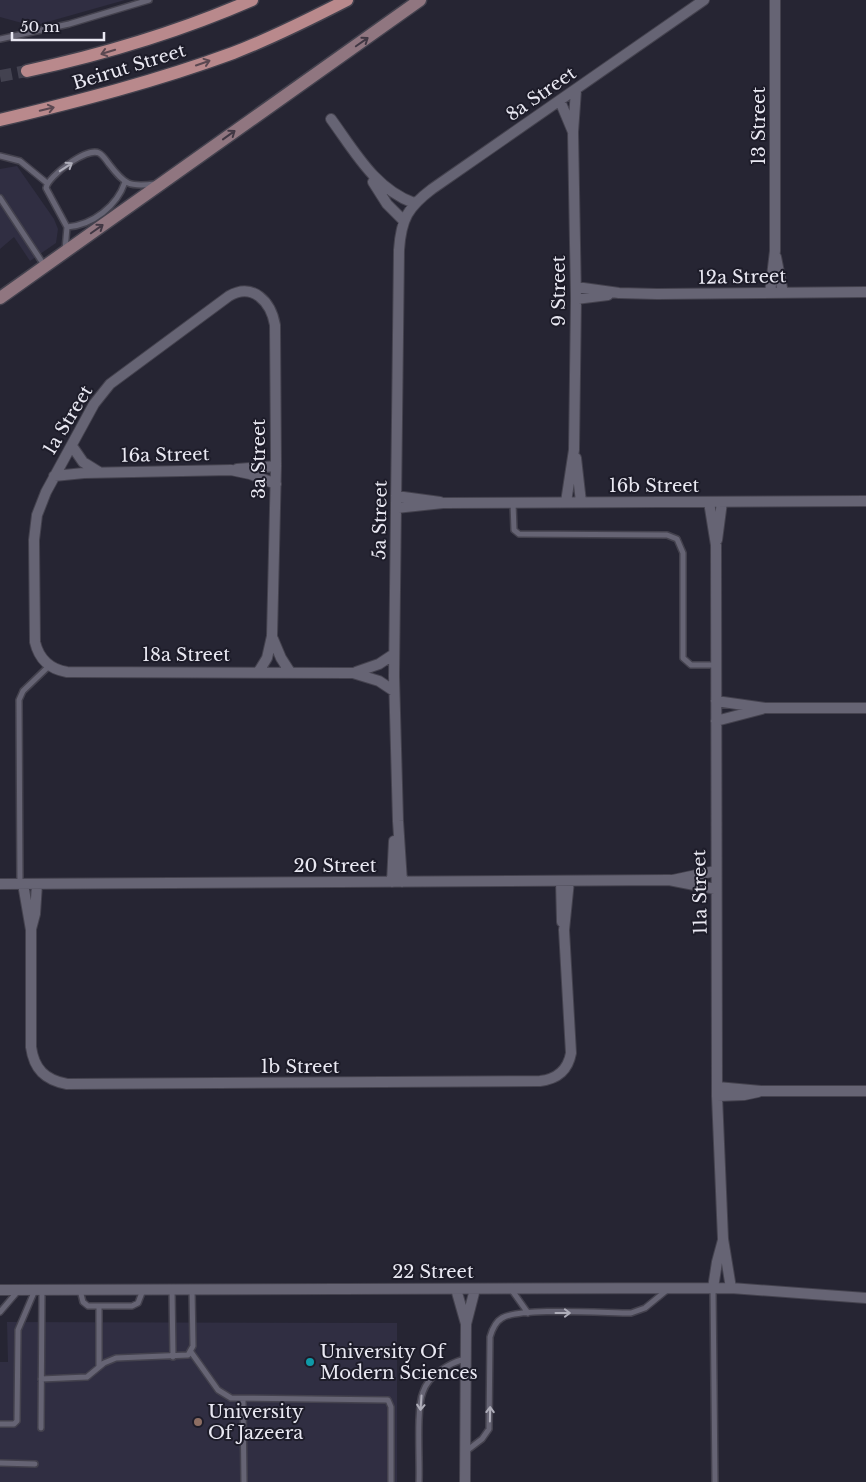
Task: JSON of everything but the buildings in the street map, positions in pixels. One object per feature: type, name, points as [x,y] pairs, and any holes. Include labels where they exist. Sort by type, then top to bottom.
[{"type":"main road","name":"Beirut Street","points":[[27,71],[88,58],[177,31],[252,0]]},
{"type":"main road","name":"Beirut Street","points":[[0,120],[103,95],[192,67],[272,36],[347,0]]},
{"type":"main road","points":[[0,298],[420,0]]},
{"type":"street","name":"8a Street","points":[[403,220],[414,203],[432,189],[704,0]]},
{"type":"street","name":"13 Street","points":[[770,293],[774,251],[776,0]]},
{"type":"street","name":"9 Street","points":[[566,502],[574,450],[576,288],[573,132],[576,90]]},
{"type":"street","name":"9 Street","points":[[560,101],[573,132]]},
{"type":"street","points":[[331,119],[370,173],[385,189],[414,203]]},
{"type":"street","points":[[370,173],[380,194],[403,220]]},
{"type":"street","name":"5a Street","points":[[397,882],[398,821],[394,654],[399,250],[403,220]]},
{"type":"street","name":"13 Street","points":[[774,251],[782,293]]},
{"type":"street","name":"12a Street","points":[[576,288],[619,294]]},
{"type":"street","name":"1a Street","points":[[49,666],[38,651],[36,642],[34,529],[41,503],[54,476],[99,396],[110,384],[229,296],[240,291],[252,292]]},
{"type":"street","name":"3a Street","points":[[252,292],[266,302],[274,317],[275,325],[276,484],[272,636],[267,658],[259,671]]},
{"type":"street","name":"12a Street","points":[[576,300],[619,294],[866,292]]},
{"type":"street","name":"16a Street","points":[[72,446],[83,462],[100,472]]},
{"type":"street","name":"9 Street","points":[[574,450],[581,502]]},
{"type":"street","name":"16a Street","points":[[54,476],[100,472],[231,470],[254,466],[276,466]]},
{"type":"street","name":"16a Street","points":[[231,470],[250,474],[276,484]]},
{"type":"street","name":"16b Street","points":[[396,496],[424,498],[443,503]]},
{"type":"street","name":"16b Street","points":[[396,508],[443,503],[866,501]]},
{"type":"street","name":"11a Street","points":[[709,502],[716,545]]},
{"type":"street","name":"11a Street","points":[[722,502],[716,545],[715,889],[717,1091],[723,1239],[731,1288]]},
{"type":"street","name":"3a Street","points":[[272,636],[281,658],[290,672]]},
{"type":"street","name":"18a Street","points":[[353,673],[379,664],[394,654]]},
{"type":"street","name":"18a Street","points":[[49,666],[67,672],[259,671],[353,673],[379,680],[394,691]]},
{"type":"street","points":[[716,702],[765,708],[866,708]]},
{"type":"street","points":[[716,721],[765,708]]},
{"type":"street","name":"20 Street","points":[[0,884],[669,880],[715,871]]},
{"type":"street","name":"20 Street","points":[[669,880],[715,889]]},
{"type":"street","name":"1b Street","points":[[22,884],[31,930],[33,1058],[38,1069],[46,1077],[67,1084],[547,1080],[561,1073],[566,1067],[571,1053],[564,930],[560,910],[565,881]]},
{"type":"street","name":"1b Street","points":[[31,930],[35,914],[37,884]]},
{"type":"street","points":[[717,1091],[866,1091]]},
{"type":"street","name":"11a Street","points":[[713,1288],[716,1262],[723,1239]]},
{"type":"street","name":"22 Street","points":[[0,1290],[731,1288],[866,1298]]},
{"type":"street","points":[[456,1289],[466,1324]]},
{"type":"street","points":[[465,1482],[466,1324],[475,1289]]},
{"type":"lane","points":[[0,39],[105,14],[149,0]]},
{"type":"lane","points":[[65,251],[67,227],[47,193],[47,182],[54,175],[78,159],[95,152],[103,155],[126,182],[138,186],[163,183]]},
{"type":"lane","points":[[0,156],[20,161],[47,182]]},
{"type":"lane","points":[[67,227],[84,224],[112,206],[120,196],[126,182]]},
{"type":"lane","points":[[0,198],[45,266]]},
{"type":"lane","points":[[513,502],[514,530],[519,534],[667,535],[677,539],[684,553],[683,658],[691,665],[716,665]]},
{"type":"lane","points":[[22,884],[19,700],[23,691],[49,666]]},
{"type":"lane","points":[[510,1288],[528,1313]]},
{"type":"lane","points":[[465,1452],[482,1439],[488,1429],[492,1331],[502,1318],[528,1313],[631,1313],[645,1308],[670,1288]]},
{"type":"lane","points":[[713,1288],[715,1482]]},
{"type":"lane","points":[[0,1312],[19,1290]]},
{"type":"lane","points":[[39,1290],[42,1379],[41,1428]]},
{"type":"lane","points":[[0,1424],[14,1424],[17,1421],[18,1330],[39,1290]]},
{"type":"lane","points":[[80,1290],[86,1305],[99,1306],[136,1305],[140,1300],[143,1290]]},
{"type":"lane","points":[[172,1290],[173,1357]]},
{"type":"lane","points":[[192,1290],[193,1338],[191,1352],[218,1390],[227,1397],[243,1400],[388,1400],[391,1407],[391,1482]]},
{"type":"lane","points":[[99,1306],[99,1367]]},
{"type":"lane","points":[[42,1379],[83,1378],[116,1358],[173,1357],[184,1356],[191,1352]]},
{"type":"lane","points":[[419,1482],[422,1392],[433,1377],[452,1363],[465,1359]]},
{"type":"lane","points":[[243,1400],[244,1482]]},
{"type":"lane","points":[[0,1464],[35,1464]]},
{"type":"shaded area","points":[[0,0],[125,0],[33,26],[0,17]]},
{"type":"shaded area","points":[[17,166],[54,219],[58,229],[56,243],[30,261],[14,237],[0,249],[0,169]]},
{"type":"shaded area","name":"University Of Jazeera","points":[[7,1322],[397,1323],[397,1482],[0,1482],[0,1362],[8,1362]]},
{"type":"tunnel","points":[[0,76],[27,71]]},
{"type":"place","name":"University Of Modern Sciences","points":[[310,1362]]},
{"type":"place","name":"University Of Jazeera","points":[[198,1422]]}]
